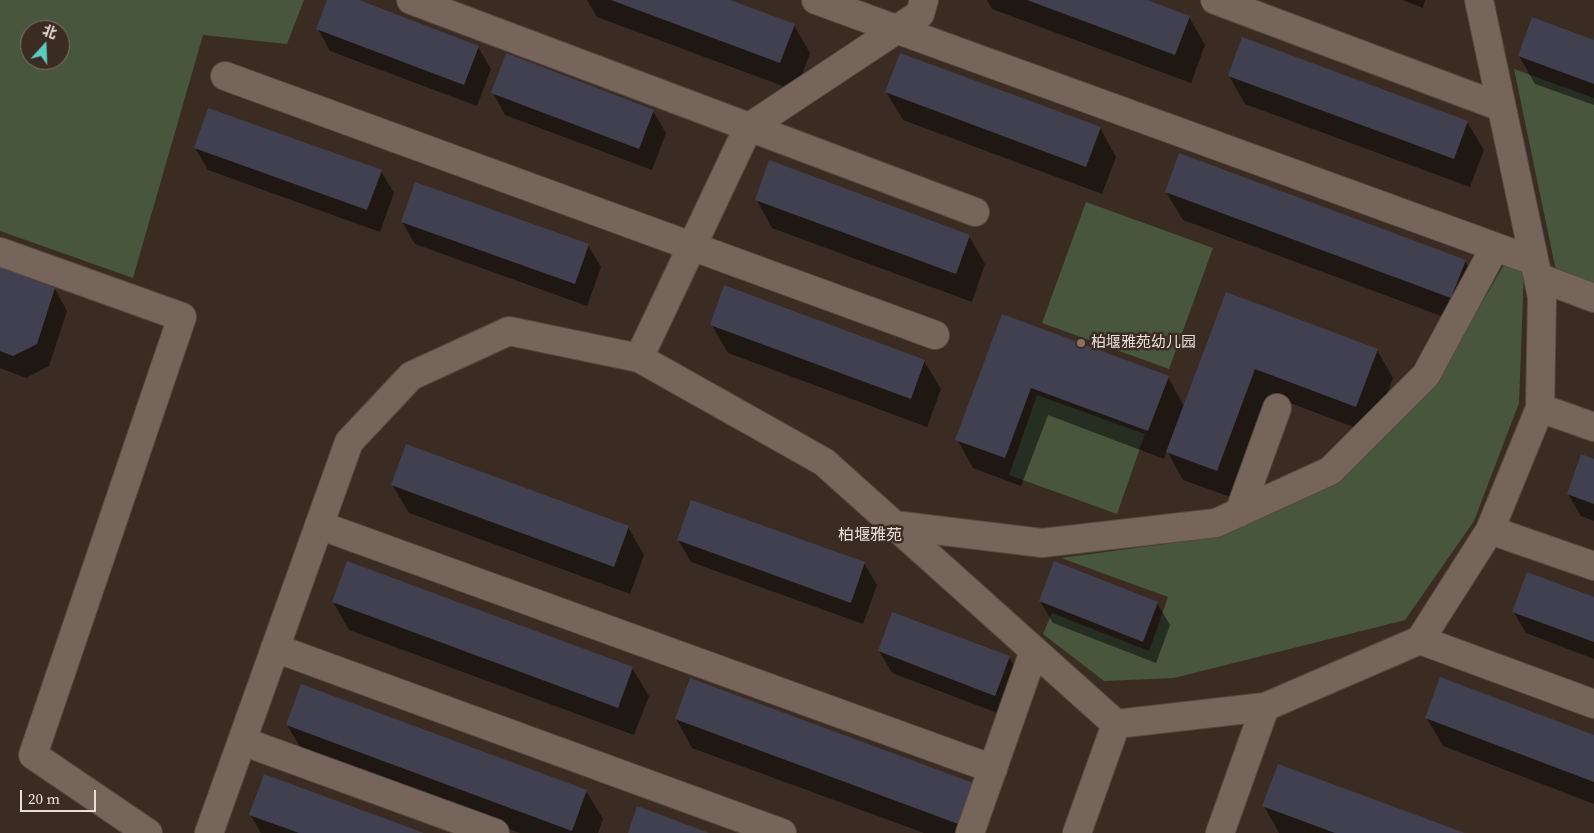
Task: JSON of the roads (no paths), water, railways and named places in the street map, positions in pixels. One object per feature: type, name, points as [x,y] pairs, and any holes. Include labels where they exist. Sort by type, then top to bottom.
[{"type":"street","points":[[411,0],[975,212]]},
{"type":"street","points":[[816,0],[1495,247],[1594,298]]},
{"type":"street","points":[[639,358],[748,128],[920,14],[924,0]]},
{"type":"street","points":[[1215,0],[1501,107]]},
{"type":"street","points":[[216,831],[242,741],[349,442],[411,376],[509,331],[639,358],[824,462],[1116,724],[1265,707],[1420,640],[1490,530],[1540,408],[1542,297],[1479,0]]},
{"type":"street","points":[[225,76],[693,245],[935,335]]},
{"type":"street","points":[[894,525],[1042,543],[1216,523],[1330,471],[1426,375],[1495,247]]},
{"type":"street","points":[[0,252],[182,317],[33,754],[148,833]]},
{"type":"street","points":[[1239,513],[1277,408]]},
{"type":"street","points":[[1540,408],[1594,427]]},
{"type":"street","points":[[319,525],[993,769]]},
{"type":"street","points":[[1490,530],[1594,566]]},
{"type":"street","points":[[1420,640],[1594,704]]},
{"type":"street","points":[[275,648],[782,833]]},
{"type":"street","points":[[970,833],[1034,651]]},
{"type":"street","points":[[1220,833],[1265,707]]},
{"type":"street","points":[[1078,833],[1116,724]]},
{"type":"street","points":[[242,741],[495,833]]},
{"type":"place","name":"柏堰雅苑幼儿园","points":[[1081,343]]},
{"type":"district","name":"柏堰雅苑","points":[[870,536]]}]
